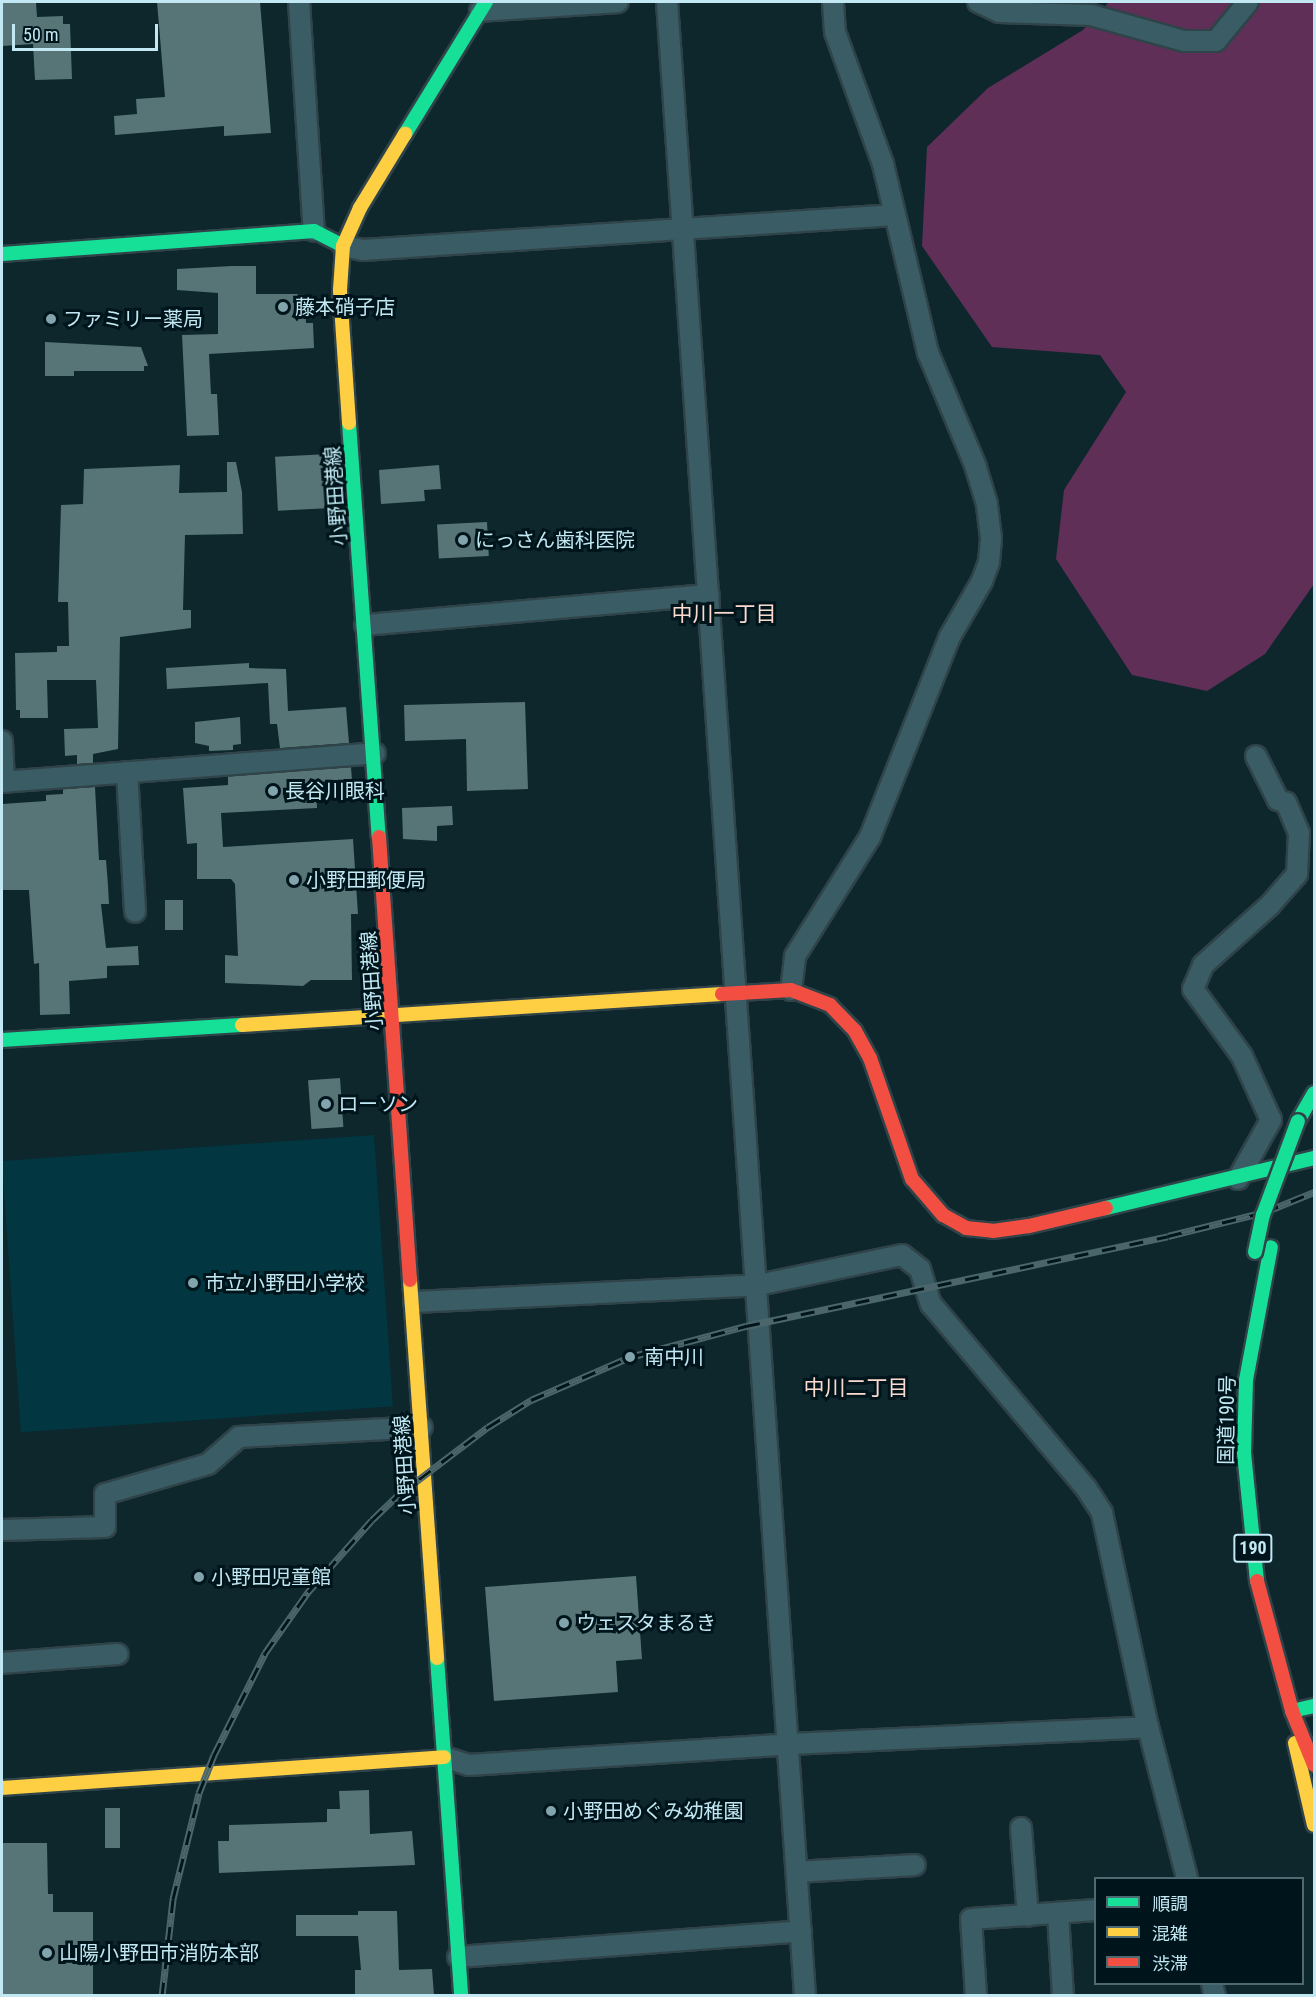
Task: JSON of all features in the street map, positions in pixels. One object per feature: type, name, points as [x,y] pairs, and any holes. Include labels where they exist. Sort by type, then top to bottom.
[{"type":"main road","name":"小野田港線","points":[[461,1995],[394,1014],[340,290],[343,246],[360,208],[483,6]]},
{"type":"main road","points":[[2,254],[314,231],[343,246]]},
{"type":"main road","points":[[2,1040],[791,990],[830,1005],[855,1031],[870,1058],[912,1179],[943,1215],[966,1228],[993,1231],[1029,1226],[1238,1179],[1312,1159]]},
{"type":"main road","points":[[1246,1380],[1248,1290],[1255,1252],[1275,1178],[1298,1122],[1314,1093]]},
{"type":"main road","points":[[1295,1178],[1312,1159]]},
{"type":"main road","name":"国道190号","points":[[1273,1242],[1246,1380],[1244,1452],[1257,1578],[1292,1711],[1314,1765]]},
{"type":"main road","points":[[1292,1711],[1314,1706]]},
{"type":"main road","name":"国道190号","points":[[1292,1711],[1295,1752],[1314,1825]]},
{"type":"main road","points":[[2,1788],[444,1757]]},
{"type":"street","points":[[299,2],[314,231]]},
{"type":"street","points":[[483,6],[618,2]]},
{"type":"street","points":[[668,2],[790,1744],[805,1995]]},
{"type":"street","points":[[791,990],[795,956],[870,837],[949,638],[989,562],[987,504],[976,468],[928,353],[883,164],[836,32],[833,2]]},
{"type":"street","points":[[978,2],[999,12],[1057,8],[1184,41],[1216,41],[1248,2]]},
{"type":"street","points":[[343,246],[363,250],[895,215]]},
{"type":"street","points":[[365,625],[709,595]]},
{"type":"street","points":[[2,741],[3,782],[375,753]]},
{"type":"street","points":[[1238,1179],[1271,1120],[1242,1056],[1193,989],[1203,964],[1270,905],[1297,874],[1299,834],[1286,803],[1278,800],[1257,756]]},
{"type":"street","points":[[127,772],[135,912]]},
{"type":"street","points":[[414,1302],[758,1285],[902,1255],[920,1269],[931,1304],[1086,1488],[1102,1513],[1148,1727],[1187,1877]]},
{"type":"street","points":[[2,1530],[105,1527],[105,1494],[208,1464],[239,1437],[422,1427]]},
{"type":"street","points":[[2,1663],[118,1654]]},
{"type":"street","points":[[444,1757],[469,1765],[790,1744],[1148,1727]]},
{"type":"street","points":[[1021,1828],[1028,1916]]},
{"type":"street","points":[[797,1872],[915,1865]]},
{"type":"street","points":[[976,1995],[971,1919],[1094,1910]]},
{"type":"street","points":[[1058,1913],[1063,1995]]},
{"type":"street","points":[[458,1957],[801,1931]]},
{"type":"shaded area","points":[[1109,2],[1314,2],[1314,584],[1265,654],[1207,691],[1132,675],[1056,559],[1064,490],[1126,392],[1100,355],[992,347],[922,246],[927,147],[988,88],[1083,30]]},
{"type":"shaded area","name":"市立小野田小学校","points":[[374,1135],[393,1406],[21,1432],[2,1161]]},
{"type":"building","points":[[2,2],[36,2],[37,17],[63,16],[63,24],[70,24],[72,79],[35,80],[33,44],[2,46]]},
{"type":"building","points":[[157,2],[260,2],[271,133],[224,136],[224,126],[115,135],[114,116],[137,114],[136,99],[165,97]]},
{"type":"building","points":[[256,266],[256,294],[305,294],[306,323],[313,323],[314,348],[209,354],[211,394],[217,394],[219,435],[187,436],[182,335],[218,334],[218,293],[177,290],[177,269]]},
{"type":"building","points":[[45,342],[141,347],[148,366],[144,366],[144,371],[74,371],[74,376],[45,376]]},
{"type":"building","points":[[329,454],[332,508],[278,511],[275,457]]},
{"type":"building","points":[[227,462],[236,462],[242,492],[243,534],[185,535],[183,610],[191,610],[191,628],[120,637],[118,749],[93,754],[93,763],[77,764],[77,755],[65,756],[64,729],[98,728],[96,680],[47,680],[48,718],[20,718],[20,710],[16,710],[15,653],[57,652],[57,646],[69,646],[68,602],[58,602],[61,505],[83,504],[84,469],[180,465],[179,493],[227,492]]},
{"type":"building","points":[[439,465],[441,489],[424,490],[425,501],[381,504],[379,470]]},
{"type":"building","name":"にっさん歯科医院","points":[[487,522],[489,556],[439,559],[437,525]]},
{"type":"building","points":[[249,663],[249,668],[286,669],[288,711],[346,707],[349,743],[280,748],[277,724],[270,724],[268,683],[167,689],[166,668]]},
{"type":"building","points":[[525,702],[528,789],[467,791],[466,739],[405,741],[404,705]]},
{"type":"building","points":[[240,717],[241,744],[233,745],[233,750],[209,751],[209,746],[195,743],[195,722]]},
{"type":"building","points":[[351,767],[352,780],[316,782],[317,808],[221,813],[223,847],[353,839],[358,914],[351,914],[352,980],[311,980],[303,986],[225,983],[225,955],[238,956],[235,884],[231,879],[197,879],[197,843],[187,844],[183,788],[228,785],[228,776]]},
{"type":"building","points":[[95,787],[99,860],[106,860],[108,885],[109,904],[101,904],[106,948],[138,946],[139,965],[107,966],[107,978],[69,981],[70,1014],[40,1015],[39,963],[34,964],[29,890],[2,890],[2,804],[46,801],[46,795],[63,794],[63,789]]},
{"type":"building","points":[[452,806],[453,825],[437,826],[437,841],[403,839],[402,808]]},
{"type":"building","points":[[165,900],[183,900],[183,930],[165,930]]},
{"type":"building","name":"ローソン","points":[[340,1078],[343,1127],[311,1129],[308,1080]]},
{"type":"building","name":"ウェスタまるき","points":[[636,1576],[642,1659],[616,1661],[618,1692],[494,1701],[485,1587]]},
{"type":"building","points":[[369,1790],[370,1834],[412,1831],[415,1865],[219,1873],[218,1841],[229,1841],[229,1825],[327,1822],[327,1809],[340,1809],[339,1791]]},
{"type":"building","points":[[105,1808],[120,1808],[120,1848],[105,1848]]},
{"type":"building","name":"山陽小野田市消防本部","points":[[2,1843],[47,1843],[48,1894],[53,1894],[53,1912],[93,1912],[93,1994],[2,1994]]},
{"type":"building","points":[[358,1911],[397,1911],[399,1970],[432,1969],[434,1995],[355,1995],[355,1970],[361,1970],[358,1936],[296,1936],[296,1915],[358,1915]]},
{"type":"railway","points":[[162,1996],[173,1899],[199,1793],[214,1755],[265,1653],[308,1592],[372,1520],[397,1496],[488,1427],[531,1400],[630,1357],[746,1326],[1168,1236],[1265,1212],[1314,1192]]},
{"type":"traffic: fast","points":[[405,134],[486,2]]},
{"type":"traffic: fast","points":[[2,254],[314,231],[343,246]]},
{"type":"traffic: fast","points":[[349,423],[379,837]]},
{"type":"traffic: fast","points":[[2,1040],[242,1025]]},
{"type":"traffic: fast","points":[[1298,1121],[1314,1093]]},
{"type":"traffic: fast","points":[[1255,1252],[1263,1215],[1298,1121]]},
{"type":"traffic: fast","points":[[1106,1208],[1314,1158]]},
{"type":"traffic: fast","points":[[1257,1581],[1244,1452],[1246,1380],[1271,1247]]},
{"type":"traffic: fast","points":[[437,1658],[461,1996]]},
{"type":"traffic: fast","points":[[1292,1711],[1314,1706]]},
{"type":"traffic: slow","points":[[349,423],[340,290],[343,246],[360,208],[405,134]]},
{"type":"traffic: slow","points":[[242,1025],[722,994]]},
{"type":"traffic: slow","points":[[410,1280],[437,1658]]},
{"type":"traffic: slow","points":[[1295,1743],[1314,1825]]},
{"type":"traffic: slow","points":[[2,1788],[444,1757]]},
{"type":"traffic: jam","points":[[379,837],[410,1280]]},
{"type":"traffic: jam","points":[[722,994],[791,990],[830,1005],[855,1031],[870,1058],[912,1179],[943,1215],[966,1228],[993,1231],[1029,1226],[1106,1208]]},
{"type":"traffic: jam","points":[[1257,1581],[1292,1711],[1314,1765]]},
{"type":"place","name":"藤本硝子店","points":[[283,307]]},
{"type":"place","name":"ファミリー薬局","points":[[51,319]]},
{"type":"place","name":"にっさん歯科医院","points":[[463,540]]},
{"type":"place","name":"長谷川眼科","points":[[273,791]]},
{"type":"place","name":"小野田郵便局","points":[[294,880]]},
{"type":"place","name":"ローソン","points":[[326,1104]]},
{"type":"place","name":"市立小野田小学校","points":[[193,1283]]},
{"type":"place","name":"南中川","points":[[630,1357]]},
{"type":"place","name":"小野田児童館","points":[[199,1577]]},
{"type":"place","name":"ウェスタまるき","points":[[564,1623]]},
{"type":"place","name":"小野田めぐみ幼稚園","points":[[551,1811]]},
{"type":"place","name":"山陽小野田市消防本部","points":[[47,1953]]},
{"type":"district","name":"中川一丁目","points":[[724,614]]},
{"type":"district","name":"中川二丁目","points":[[856,1388]]}]
